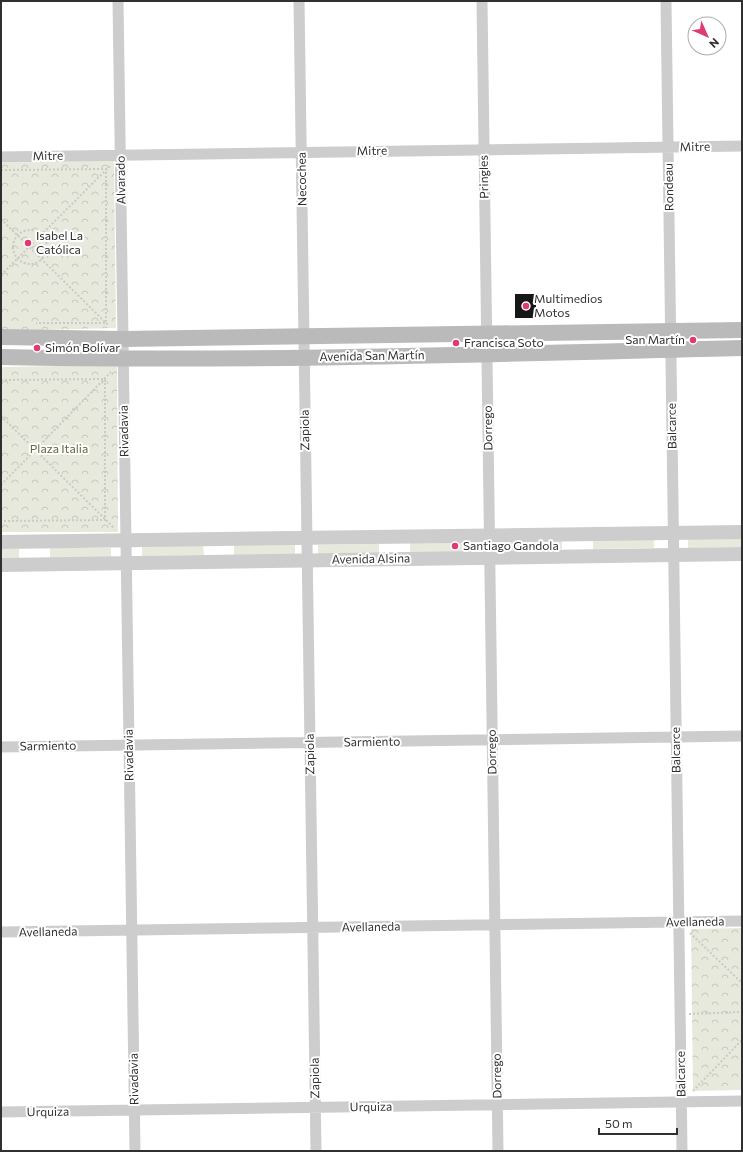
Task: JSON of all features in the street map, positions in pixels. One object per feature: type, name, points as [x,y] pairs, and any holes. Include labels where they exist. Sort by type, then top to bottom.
[{"type":"main road","name":"Avenida San Martín","points":[[1,337],[123,339],[742,330]]},
{"type":"main road","name":"Avenida San Martín","points":[[1,357],[123,359],[304,358],[742,348]]},
{"type":"street","name":"Alvarado","points":[[118,1],[123,359]]},
{"type":"street","name":"Necochea","points":[[299,1],[304,358]]},
{"type":"street","name":"Pringles","points":[[482,1],[487,353]]},
{"type":"street","name":"Rondeau","points":[[666,1],[671,350]]},
{"type":"street","name":"Mitre","points":[[1,156],[742,146]]},
{"type":"street","name":"Balcarce","points":[[671,350],[682,1151]]},
{"type":"street","name":"Dorrego","points":[[487,353],[498,1151]]},
{"type":"street","name":"Zapiola","points":[[304,358],[316,1151]]},
{"type":"street","name":"Rivadavia","points":[[123,359],[135,1151]]},
{"type":"street","name":"Avenida Alsina","points":[[1,542],[742,532]]},
{"type":"street","name":"Avenida Alsina","points":[[1,565],[742,554]]},
{"type":"street","name":"Sarmiento","points":[[1,747],[742,736]]},
{"type":"street","name":"Avellaneda","points":[[1,932],[742,921]]},
{"type":"street","name":"Urquiza","points":[[1,1112],[742,1101]]},
{"type":"path","points":[[1,275],[120,155]]},
{"type":"path","points":[[1,170],[106,169]]},
{"type":"path","points":[[106,169],[106,323]]},
{"type":"path","points":[[1,219],[123,339]]},
{"type":"path","points":[[28,230],[34,230],[41,234],[46,241],[47,246],[42,259],[30,264],[25,263],[18,258],[14,251],[13,245],[18,235],[28,230]]},
{"type":"path","points":[[31,323],[106,323]]},
{"type":"path","points":[[1,485],[123,359]]},
{"type":"path","points":[[1,380],[105,379]]},
{"type":"path","points":[[105,379],[105,520]]},
{"type":"path","points":[[1,416],[126,540]]},
{"type":"path","points":[[1,521],[105,520]]},
{"type":"path","points":[[679,922],[742,983]]},
{"type":"path","points":[[680,1014],[742,1012]]},
{"type":"path","points":[[681,1102],[742,1040]]},
{"type":"green space","points":[[114,160],[116,328],[1,331],[1,163]]},
{"type":"green space","name":"Plaza Italia","points":[[117,365],[118,532],[1,532],[1,367]]},
{"type":"green space","points":[[742,537],[742,547],[688,548],[688,538]]},
{"type":"green space","points":[[654,538],[654,548],[593,549],[593,539]]},
{"type":"green space","points":[[562,540],[562,549],[501,550],[501,541]]},
{"type":"green space","points":[[471,542],[471,552],[410,553],[410,543]]},
{"type":"green space","points":[[295,544],[295,554],[234,555],[234,545]]},
{"type":"green space","points":[[379,544],[379,554],[318,555],[318,545]]},
{"type":"green space","points":[[203,545],[204,555],[142,556],[142,546]]},
{"type":"green space","points":[[50,548],[111,548],[111,557],[50,558]]},
{"type":"green space","points":[[1,549],[19,549],[19,559],[1,559]]},
{"type":"green space","points":[[742,928],[742,1090],[693,1091],[691,929]]},
{"type":"building","name":"Multimedios Motos","points":[[515,294],[536,294],[536,318],[515,318]]},
{"type":"place","name":"Isabel La Católica","points":[[28,243]]},
{"type":"place","name":"Multimedios Motos","points":[[526,306]]},
{"type":"place","name":"San Martín","points":[[693,340]]},
{"type":"place","name":"Francisca Soto","points":[[456,343]]},
{"type":"place","name":"Simón Bolívar","points":[[37,348]]},
{"type":"place","name":"Santiago Gandola","points":[[455,546]]}]
